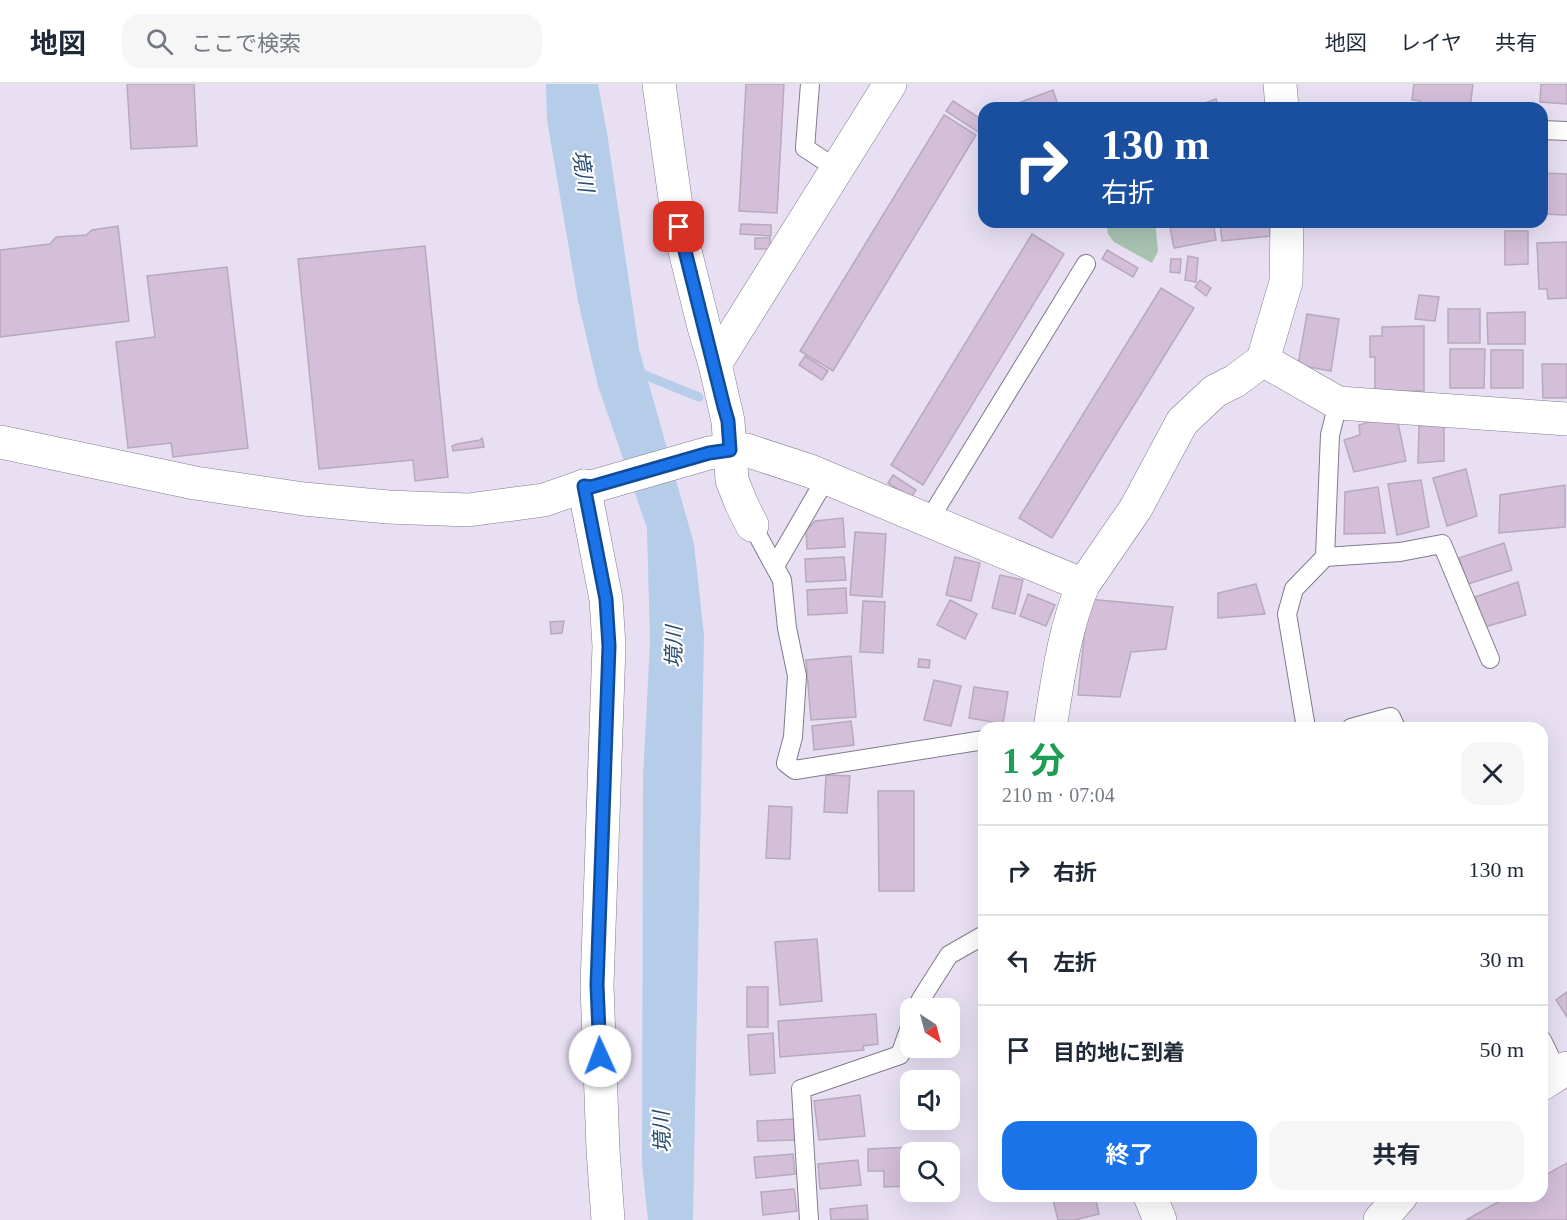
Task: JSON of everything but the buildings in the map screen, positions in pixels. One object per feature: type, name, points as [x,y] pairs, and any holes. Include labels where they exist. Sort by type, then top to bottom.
[{"type":"street","points":[[659,84],[679,227],[728,421],[719,451],[752,525]]},
{"type":"street","points":[[715,364],[890,84]]},
{"type":"street","points":[[1280,84],[1282,102]]},
{"type":"street","points":[[1051,722],[1064,644],[1083,585],[1136,507],[1182,422],[1215,391],[1235,381],[1263,360],[1286,282],[1287,228]]},
{"type":"street","points":[[1263,360],[1338,403],[1567,419]]},
{"type":"street","points":[[0,442],[195,483],[304,499],[388,507],[468,510],[544,500],[719,451],[746,450],[810,471],[1083,585]]},
{"type":"street","points":[[588,487],[606,599],[609,646],[597,985],[608,1220]]},
{"type":"street","points":[[1152,1202],[1160,1220]]},
{"type":"street","points":[[1380,1220],[1396,1202]]},
{"type":"lane","points":[[810,84],[805,148],[837,169]]},
{"type":"lane","points":[[1548,130],[1567,131]]},
{"type":"lane","points":[[929,520],[1086,264]]},
{"type":"lane","points":[[1305,722],[1287,614],[1294,589],[1325,557],[1330,435],[1338,403]]},
{"type":"lane","points":[[775,566],[826,478]]},
{"type":"lane","points":[[752,525],[782,580],[787,628],[797,676],[793,737],[786,763],[795,770],[978,741]]},
{"type":"lane","points":[[1325,557],[1400,552],[1442,544],[1490,659]]},
{"type":"lane","points":[[1373,722],[1391,717],[1393,722]]},
{"type":"lane","points":[[922,998],[949,955],[978,938]]},
{"type":"lane","points":[[809,1220],[801,1089],[900,1055]]},
{"type":"lane","points":[[1548,1055],[1556,1075]]},
{"type":"green space","points":[[1107,228],[1156,228],[1158,251],[1152,263],[1114,242]]},
{"type":"water","name":"境川","points":[[546,84],[598,84],[639,349],[694,544],[704,635],[693,1220],[648,1220],[642,1164],[643,778],[650,642],[647,528],[598,386],[578,301],[547,120]]},
{"type":"waterway","points":[[637,372],[699,397]]},
{"type":"route","points":[[600,1056],[597,985],[609,646],[606,599],[584,486],[591,487],[709,453],[730,450],[728,421],[715,364],[679,227]]}]
